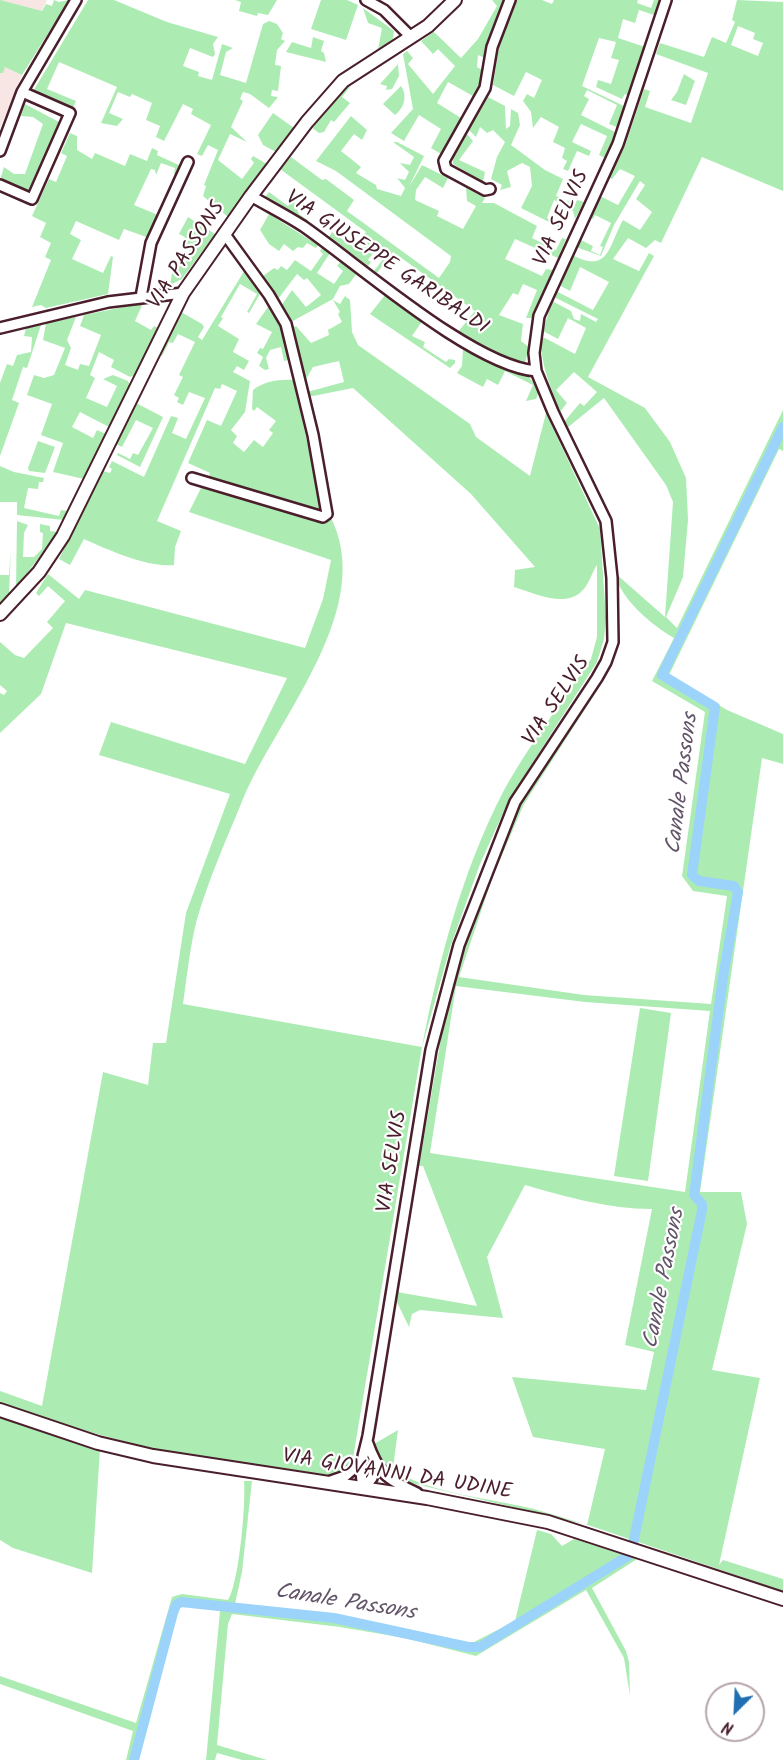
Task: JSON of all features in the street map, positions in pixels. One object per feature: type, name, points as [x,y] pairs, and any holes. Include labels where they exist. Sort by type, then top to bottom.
[{"type":"main road","name":"VIA PASSONS","points":[[0,614],[39,572],[63,536],[183,293],[251,196],[324,101],[343,81],[428,26],[455,0]]},
{"type":"main road","name":"VIA GIOVANNI DA UDINE","points":[[0,1410],[98,1443],[153,1456],[427,1498],[548,1522],[783,1599]]},
{"type":"street","points":[[0,152],[22,92],[76,0]]},
{"type":"street","points":[[366,0],[384,10],[411,37]]},
{"type":"street","points":[[490,189],[485,190],[446,169],[444,161],[485,88],[492,47],[510,0]]},
{"type":"street","name":"VIA SELVIS","points":[[364,1488],[359,1472],[367,1441],[431,1050],[459,945],[515,802],[597,678],[613,642],[612,578],[606,521],[536,371],[534,352],[539,316],[618,144],[666,0]]},
{"type":"street","points":[[0,185],[32,199],[70,113],[22,92]]},
{"type":"street","points":[[141,297],[151,243],[189,162]]},
{"type":"street","name":"VIA GIUSEPPE GARIBALDI","points":[[251,196],[301,225],[463,342],[498,359],[536,371]]},
{"type":"street","points":[[192,478],[323,517],[327,514],[313,435],[286,324],[224,233]]},
{"type":"street","points":[[0,328],[46,315],[141,297],[183,293]]},
{"type":"street","name":"VIA SELVIS","points":[[367,1441],[376,1466]]},
{"type":"street","points":[[326,1483],[354,1471],[361,1462]]},
{"type":"street","points":[[364,1488],[372,1478],[376,1466],[395,1483],[427,1498]]},
{"type":"shaded area","points":[[0,0],[47,0],[14,70],[22,75],[0,128]]},
{"type":"green space","points":[[0,0],[42,11],[46,4],[52,6],[54,0],[59,2],[69,0],[22,75],[5,67],[3,73],[0,73]]},
{"type":"green space","points":[[88,0],[114,0],[167,22],[218,37],[213,44],[215,54],[213,57],[190,48],[183,66],[199,72],[198,76],[212,80],[222,44],[233,48],[226,52],[220,75],[246,83],[263,24],[269,21],[277,24],[283,33],[281,39],[285,41],[277,50],[275,65],[281,66],[278,91],[272,90],[271,96],[278,97],[269,108],[250,94],[243,92],[240,99],[243,101],[231,127],[247,142],[230,134],[218,160],[242,179],[254,163],[251,159],[253,156],[267,164],[228,217],[203,196],[206,186],[204,185],[218,150],[208,145],[202,156],[197,154],[211,125],[191,114],[193,109],[183,104],[164,141],[156,137],[160,126],[146,120],[152,103],[132,94],[130,97],[118,92],[109,113],[123,119],[117,126],[101,123],[117,87],[59,62],[47,89],[76,101],[72,110],[32,93]]},
{"type":"green space","points":[[235,0],[277,0],[268,15],[258,13],[257,16],[239,11],[241,2]]},
{"type":"green space","points":[[321,0],[347,0],[358,5],[346,40],[311,29]]},
{"type":"green space","points":[[492,0],[503,0],[486,45],[485,58],[478,55],[477,67],[484,71],[483,79],[473,96],[448,82],[437,103],[461,118],[441,154],[431,148],[441,129],[419,115],[404,141],[391,133],[413,109],[403,54],[407,51],[413,58],[408,64],[433,94],[455,66],[438,49],[433,54],[421,41],[434,32],[461,58],[478,39],[497,6]]},
{"type":"green space","points":[[517,0],[542,0],[552,4],[554,0],[638,0],[637,3],[651,8],[654,0],[662,0],[657,16],[639,10],[635,23],[623,19],[618,38],[648,48],[630,96],[625,94],[622,99],[596,87],[598,80],[611,84],[619,60],[611,58],[616,42],[599,38],[582,86],[626,107],[619,128],[609,124],[617,105],[587,90],[584,96],[589,99],[581,115],[617,133],[605,158],[599,155],[607,136],[581,124],[572,142],[591,151],[589,156],[577,151],[568,171],[563,169],[567,161],[562,158],[565,148],[553,142],[559,127],[541,117],[533,128],[531,112],[523,101],[527,94],[534,98],[542,80],[526,72],[514,96],[493,85],[499,47]]},
{"type":"green space","points":[[737,0],[783,2],[783,191],[702,157],[661,243],[655,240],[646,248],[628,238],[613,259],[639,271],[649,253],[654,256],[588,377],[645,408],[670,442],[686,478],[688,520],[683,577],[666,617],[677,628],[783,410],[783,451],[779,449],[669,675],[727,710],[783,734],[783,764],[762,758],[700,1192],[741,1192],[747,1224],[712,1370],[760,1378],[719,1565],[723,1560],[783,1579],[783,1591],[587,1525],[605,1449],[533,1437],[512,1377],[646,1390],[654,1352],[625,1345],[652,1209],[604,1205],[525,1185],[487,1257],[503,1318],[420,1310],[412,1314],[409,1327],[395,1298],[397,1292],[477,1306],[423,1166],[419,1166],[446,1009],[476,908],[521,799],[610,662],[602,683],[524,804],[493,876],[459,977],[584,995],[711,1004],[727,896],[693,891],[682,876],[705,712],[652,681],[674,638],[638,610],[623,592],[615,573],[665,617],[673,502],[666,485],[604,398],[567,428],[564,422],[580,403],[584,406],[597,392],[574,372],[556,390],[567,403],[560,412],[544,366],[542,338],[575,354],[586,328],[568,318],[558,339],[543,331],[552,301],[571,311],[574,319],[580,321],[581,314],[596,322],[598,319],[554,297],[556,291],[593,310],[609,282],[580,267],[570,291],[559,285],[572,255],[584,260],[600,259],[606,255],[623,220],[640,230],[652,212],[636,199],[645,185],[640,181],[614,225],[601,256],[576,247],[579,239],[593,246],[591,251],[600,255],[603,247],[600,246],[611,223],[595,215],[593,219],[590,218],[600,196],[618,205],[635,176],[620,169],[612,179],[609,178],[625,146],[644,89],[650,91],[645,107],[691,123],[708,73],[656,54],[660,43],[704,57],[712,37],[726,43],[735,22],[732,20]],"holes":[[[738,26],[755,33],[753,39],[763,43],[758,56],[731,45]],[[456,986],[585,1002],[710,1011],[685,1192],[430,1153]]]},
{"type":"green space","points":[[363,8],[394,31],[393,39],[378,50],[382,28],[368,23]]},
{"type":"green space","points":[[313,37],[324,41],[321,51],[324,53],[326,62],[286,52],[292,42],[311,48]]},
{"type":"green space","points":[[398,64],[399,76],[392,89],[386,90],[387,86],[380,84]]},
{"type":"green space","points":[[684,74],[695,81],[686,105],[671,100]]},
{"type":"green space","points":[[348,85],[350,87],[342,97],[350,103],[334,122],[331,120],[324,132],[319,133],[311,127]]},
{"type":"green space","points":[[401,86],[404,102],[395,115],[383,104]]},
{"type":"green space","points":[[488,97],[505,106],[506,129],[510,126],[511,109],[518,113],[520,125],[511,145],[545,170],[563,179],[556,196],[575,204],[577,200],[584,202],[575,219],[573,211],[554,200],[547,218],[564,226],[563,229],[521,208],[532,186],[530,167],[522,163],[507,171],[511,187],[500,190],[502,185],[491,179],[497,157],[505,142],[493,130],[487,133],[480,127],[476,137],[469,130]]},
{"type":"green space","points":[[25,104],[59,122],[28,191],[0,180],[4,167],[14,174],[25,174],[43,124],[33,117],[21,116]]},
{"type":"green space","points":[[273,113],[294,128],[276,152],[263,145],[258,135]]},
{"type":"green space","points":[[351,116],[367,130],[362,140],[354,134],[341,151],[361,167],[356,173],[376,185],[377,189],[401,196],[405,188],[397,178],[405,180],[409,172],[400,163],[410,165],[414,157],[393,142],[397,142],[424,156],[409,187],[422,165],[448,178],[443,188],[425,177],[416,190],[415,200],[439,211],[437,216],[463,229],[476,206],[467,201],[466,188],[485,198],[482,203],[494,203],[537,226],[532,238],[556,250],[562,238],[566,239],[558,258],[515,239],[505,259],[542,276],[546,269],[553,270],[533,318],[526,318],[537,290],[523,284],[518,295],[513,293],[499,315],[523,324],[521,341],[529,347],[525,363],[500,354],[458,332],[475,311],[393,252],[377,273],[374,271],[386,255],[377,248],[368,260],[371,262],[368,266],[329,237],[332,232],[355,248],[366,232],[280,169],[291,157],[322,180],[326,179],[354,200],[347,211],[439,278],[450,262],[451,256],[336,171],[316,161]]},
{"type":"green space","points":[[70,133],[77,136],[77,150],[92,159],[95,153],[125,166],[130,154],[147,161],[152,148],[158,151],[157,155],[181,166],[177,176],[174,174],[175,168],[161,163],[156,175],[155,170],[151,169],[134,205],[158,215],[149,238],[124,229],[119,240],[76,221],[70,234],[81,240],[72,259],[103,273],[111,256],[113,257],[108,294],[46,308],[41,305],[32,307],[51,260],[45,257],[51,243],[40,237],[46,223],[32,216],[49,179],[56,182],[67,156],[61,153]]},
{"type":"green space","points":[[467,134],[473,141],[459,160],[485,172],[483,182],[453,164],[453,158]]},
{"type":"green space","points":[[269,192],[288,206],[293,199],[299,214],[309,221],[307,224],[264,198]]},
{"type":"green space","points":[[269,214],[318,245],[316,248],[307,243],[303,248],[298,247],[293,251],[284,244],[279,251],[269,244],[260,230]]},
{"type":"green space","points":[[188,217],[215,234],[182,279],[170,285],[174,261],[184,265],[190,250],[181,243],[185,237],[179,234]]},
{"type":"green space","points":[[322,248],[330,253],[317,273],[334,284],[343,271],[337,266],[341,261],[357,273],[349,284],[340,286],[333,299],[291,322],[281,306],[292,290],[306,307],[321,295],[307,278],[304,280],[297,274],[278,299],[263,276],[274,268],[278,270],[281,266],[287,270],[295,260],[311,271],[323,254],[320,251]]},
{"type":"green space","points":[[246,268],[260,294],[249,313],[247,312],[257,294],[240,284],[218,326],[239,339],[233,352],[249,361],[244,370],[237,366],[233,372],[250,381],[245,412],[231,430],[237,436],[233,443],[244,452],[254,440],[263,447],[273,433],[269,430],[276,421],[257,407],[254,411],[252,409],[253,390],[272,381],[293,380],[323,511],[318,512],[208,479],[210,473],[188,463],[207,420],[221,426],[237,391],[222,384],[220,389],[215,388],[157,521],[181,531],[175,547],[174,565],[141,561],[84,539],[70,565],[59,559],[103,471],[110,473],[112,469],[109,467],[112,461],[144,477],[171,416],[178,418],[172,433],[186,439],[205,398],[189,392],[183,405],[177,402],[179,398],[174,395],[183,377],[179,375],[195,342],[178,334],[173,343],[169,342],[162,356],[160,355],[181,312],[202,324],[204,327],[198,337],[202,340]]},
{"type":"green space","points":[[386,294],[423,320],[412,336],[425,342],[423,347],[446,362],[449,359],[455,360],[450,368],[370,314]]},
{"type":"green space","points":[[345,296],[350,300],[352,332],[358,345],[470,424],[476,437],[530,476],[546,413],[600,529],[606,619],[604,639],[597,662],[510,798],[480,864],[450,948],[422,1047],[444,949],[475,853],[488,822],[523,759],[591,659],[597,637],[597,565],[587,585],[576,596],[550,598],[514,587],[515,570],[535,567],[471,494],[353,388],[308,397],[307,392],[344,382],[339,361],[313,367],[305,381],[292,328],[296,326],[311,343],[329,335],[328,330],[342,322],[338,314],[340,312],[333,300],[340,304]]},
{"type":"green space","points":[[143,303],[135,321],[151,330],[154,326],[158,328],[135,375],[130,377],[111,367],[114,360],[99,352],[90,375],[95,378],[86,398],[107,407],[117,386],[103,379],[113,375],[128,381],[130,385],[109,427],[80,412],[72,427],[93,438],[97,430],[106,434],[84,479],[53,472],[63,443],[41,435],[52,404],[27,395],[34,375],[44,378],[54,375],[65,348],[43,340],[46,323],[76,317],[67,340],[71,348],[65,365],[78,370],[80,364],[89,366],[101,335],[80,326],[84,315]]},
{"type":"green space","points":[[268,307],[280,325],[288,360],[284,361],[281,347],[270,350],[266,358],[269,369],[265,370],[259,366],[263,357],[257,353],[260,348],[263,349],[272,332],[256,324]]},
{"type":"green space","points":[[41,325],[27,368],[23,367],[12,400],[19,403],[0,456],[0,383],[7,364],[13,366],[17,355],[31,352],[32,337],[24,336],[26,328]]},
{"type":"green space","points":[[463,349],[529,377],[539,391],[536,399],[526,401],[533,385],[505,371],[498,385],[487,379],[483,387],[457,373],[462,366]]},
{"type":"green space","points":[[136,403],[163,417],[140,467],[117,455],[118,453],[130,459],[133,453],[138,455],[153,428],[136,420],[122,447],[116,444]]},
{"type":"green space","points":[[38,441],[55,447],[45,473],[29,471],[28,468]]},
{"type":"green space","points":[[0,466],[14,472],[44,478],[43,482],[39,482],[38,489],[28,488],[24,508],[59,516],[61,510],[68,511],[64,520],[17,515],[17,502],[0,502]]},
{"type":"green space","points":[[202,486],[321,520],[329,514],[341,549],[342,586],[333,623],[318,660],[243,799],[218,858],[197,919],[183,1004],[422,1047],[353,1458],[355,1464],[348,1470],[330,1475],[288,1472],[162,1451],[80,1429],[0,1403],[0,1391],[42,1406],[103,1072],[148,1085],[153,1043],[166,1043],[186,913],[230,794],[99,755],[111,722],[245,764],[287,678],[66,623],[41,694],[0,733],[0,693],[4,695],[7,691],[0,685],[0,642],[15,655],[24,658],[53,628],[47,622],[65,601],[48,586],[39,596],[36,593],[48,574],[79,599],[85,590],[305,648],[323,599],[331,560],[189,512]]},
{"type":"green space","points":[[17,521],[28,525],[24,533],[23,557],[34,557],[42,549],[43,533],[40,532],[40,524],[50,526],[50,531],[58,532],[16,588]]},
{"type":"green space","points":[[11,550],[9,594],[0,605],[0,575],[9,575]]},
{"type":"green space","points":[[640,1008],[671,1013],[648,1181],[614,1176]]},
{"type":"green space","points":[[0,1417],[100,1449],[92,1573],[13,1548],[0,1540]]},
{"type":"green space","points":[[398,1430],[393,1468],[406,1477],[440,1489],[534,1509],[583,1524],[407,1482],[384,1468],[377,1458],[374,1444]]},
{"type":"green space","points":[[244,1481],[252,1481],[242,1572],[235,1604],[334,1614],[472,1643],[515,1621],[537,1530],[551,1534],[562,1546],[574,1539],[637,1559],[592,1588],[626,1651],[629,1662],[630,1696],[624,1658],[586,1590],[476,1656],[405,1638],[340,1627],[232,1614],[228,1624],[217,1745],[267,1760],[242,1760],[217,1753],[215,1760],[206,1760],[220,1611],[185,1606],[178,1608],[138,1760],[126,1760],[133,1731],[0,1684],[0,1676],[136,1723],[172,1597],[182,1594],[228,1600],[235,1578],[243,1524]]},
{"type":"waterway","name":"Canale Passons","points":[[134,1760],[173,1613],[176,1605],[181,1602],[334,1618],[468,1647],[480,1647],[628,1556],[633,1544],[702,1210],[702,1204],[694,1195],[723,977],[738,892],[734,886],[699,881],[692,875],[715,707],[662,675],[783,427]]}]
